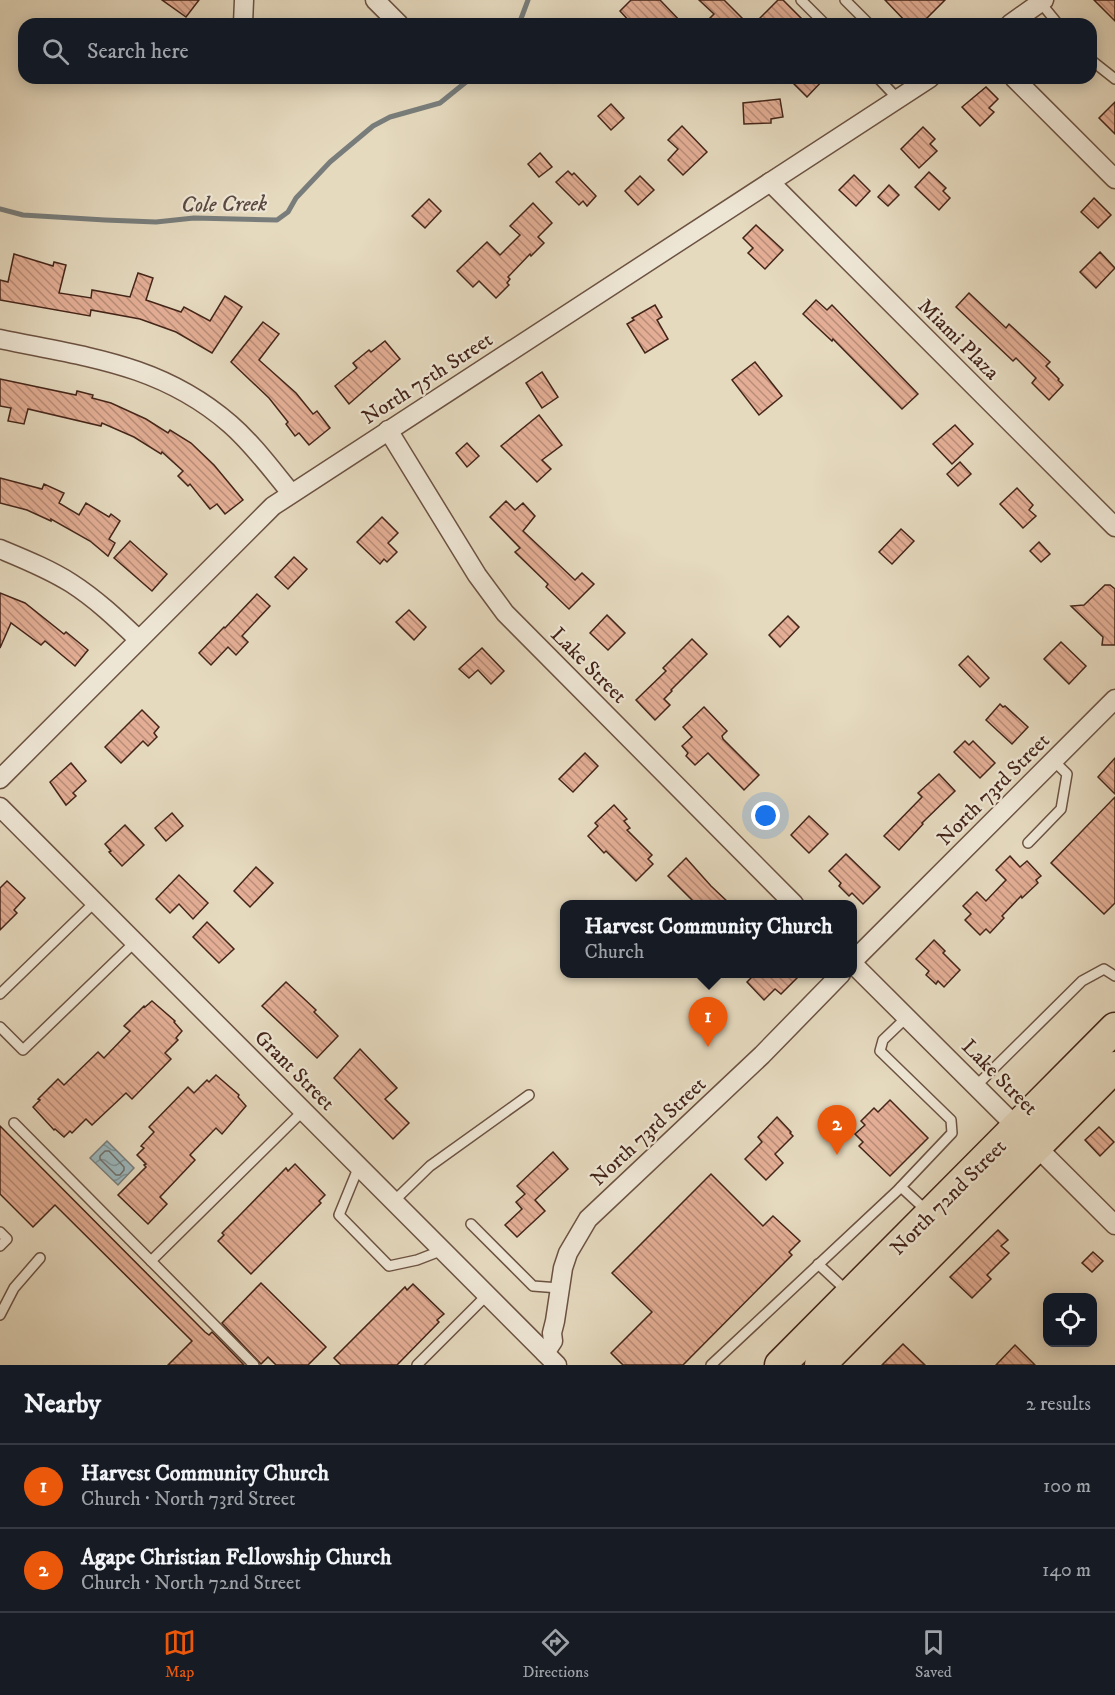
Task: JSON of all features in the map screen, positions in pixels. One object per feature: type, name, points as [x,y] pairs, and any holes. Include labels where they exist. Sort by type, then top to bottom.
[{"type":"main road","name":"North 72nd Street","points":[[820,1365],[1027,1136],[1115,1028]]},
{"type":"main road","name":"North 72nd Street","points":[[780,1365],[931,1214],[1115,1067]]},
{"type":"street","points":[[243,18],[244,0]]},
{"type":"street","points":[[375,0],[393,18]]},
{"type":"street","points":[[1018,18],[1042,1]]},
{"type":"street","name":"North 75th Street","points":[[0,780],[256,521],[291,493],[919,84]]},
{"type":"street","points":[[1020,84],[1112,172]]},
{"type":"street","name":"Miami Plaza","points":[[770,182],[1115,527]]},
{"type":"street","points":[[0,339],[119,364],[159,378],[183,390],[230,424],[247,440],[291,493]]},
{"type":"street","name":"Lake Street","points":[[388,430],[477,575],[505,613],[791,900]]},
{"type":"street","points":[[0,549],[36,563],[71,583],[102,605],[138,639]]},
{"type":"street","name":"North 73rd Street","points":[[857,957],[1115,699]]},
{"type":"street","name":"Grant Street","points":[[0,807],[551,1359]]},
{"type":"street","name":"Lake Street","points":[[857,967],[1115,1225]]},
{"type":"street","name":"North 73rd Street","points":[[551,1359],[552,1333],[562,1268],[588,1219],[762,1055],[836,978]]},
{"type":"lane","points":[[801,0],[819,18]]},
{"type":"lane","points":[[845,0],[863,18]]},
{"type":"lane","points":[[1042,1],[1054,18]]},
{"type":"lane","points":[[1097,65],[1115,80]]},
{"type":"lane","points":[[884,84],[898,99]]},
{"type":"lane","points":[[1028,843],[1060,809],[1067,774],[1053,761]]},
{"type":"lane","points":[[0,994],[95,902]]},
{"type":"lane","points":[[0,1027],[23,1050],[135,942]]},
{"type":"lane","points":[[976,1086],[1082,981],[1104,969],[1115,976]]},
{"type":"lane","points":[[711,1365],[901,1187],[952,1133],[951,1120],[880,1051],[883,1040],[907,1017]]},
{"type":"lane","points":[[394,1201],[430,1166],[528,1095]]},
{"type":"lane","points":[[151,1261],[303,1111]]},
{"type":"lane","points":[[14,1123],[254,1365]]},
{"type":"lane","points":[[359,1166],[339,1215],[389,1266],[417,1260],[443,1250]]},
{"type":"lane","points":[[901,1187],[931,1214]]},
{"type":"lane","points":[[471,1224],[533,1286],[559,1288]]},
{"type":"lane","points":[[0,1232],[7,1239],[0,1246]]},
{"type":"lane","points":[[0,1315],[14,1288],[40,1258]]},
{"type":"lane","points":[[818,1264],[850,1295]]},
{"type":"lane","points":[[417,1365],[487,1295]]},
{"type":"water","points":[[107,1141],[134,1168],[118,1185],[90,1158]]},
{"type":"building","points":[[162,0],[199,0],[186,17]]},
{"type":"building","points":[[631,0],[660,0],[677,18],[626,18],[620,11]]},
{"type":"building","points":[[699,0],[724,0],[742,18],[710,18],[714,14]]},
{"type":"building","points":[[778,0],[783,0],[801,18],[760,18]]},
{"type":"building","points":[[885,0],[945,0],[927,18],[902,18]]},
{"type":"building","points":[[1094,0],[1115,0],[1115,21]]},
{"type":"building","points":[[794,84],[819,84],[807,97]]},
{"type":"building","points":[[986,87],[998,99],[989,108],[994,112],[980,126],[962,107]]},
{"type":"building","points":[[780,99],[783,117],[771,119],[771,123],[744,124],[743,103]]},
{"type":"building","points":[[1115,102],[1115,134],[1099,118]]},
{"type":"building","points":[[611,104],[624,118],[611,130],[598,116]]},
{"type":"building","points":[[682,126],[707,152],[683,175],[668,160],[678,149],[668,140]]},
{"type":"building","points":[[923,127],[935,139],[930,144],[937,151],[919,168],[901,149]]},
{"type":"building","points":[[540,153],[552,167],[539,177],[528,164]]},
{"type":"building","points":[[568,171],[572,175],[574,173],[596,196],[587,206],[583,201],[579,205],[556,182]]},
{"type":"building","points":[[929,172],[946,188],[943,191],[950,198],[939,210],[915,187]]},
{"type":"building","points":[[854,175],[870,191],[856,206],[839,190]]},
{"type":"building","points":[[640,176],[654,190],[638,205],[625,191]]},
{"type":"building","points":[[889,185],[899,195],[888,206],[878,197]]},
{"type":"building","points":[[1094,198],[1111,215],[1098,228],[1081,212]]},
{"type":"building","points":[[429,199],[441,211],[425,228],[412,216]]},
{"type":"building","points":[[533,203],[552,223],[538,237],[544,243],[508,277],[509,285],[496,298],[479,281],[473,287],[457,271],[487,242],[500,255],[520,235],[510,226]]},
{"type":"building","points":[[756,225],[783,250],[765,269],[748,253],[753,248],[743,238]]},
{"type":"building","points":[[1100,252],[1115,268],[1096,288],[1080,272]]},
{"type":"building","points":[[14,254],[53,266],[54,262],[66,265],[59,293],[91,298],[92,290],[130,297],[138,273],[153,278],[146,300],[181,312],[184,307],[210,321],[225,296],[242,307],[212,353],[176,332],[140,319],[91,310],[90,316],[0,300],[0,280],[8,282]]},
{"type":"building","points":[[969,293],[1006,328],[1009,324],[1050,362],[1046,366],[1063,385],[1049,400],[1032,383],[1036,378],[1016,358],[1013,361],[956,307]]},
{"type":"building","points":[[816,300],[827,310],[832,305],[918,394],[902,409],[833,339],[832,341],[803,314]]},
{"type":"building","points":[[655,305],[662,317],[657,320],[668,339],[645,353],[627,324],[634,320],[632,318]]},
{"type":"building","points":[[263,322],[279,334],[259,360],[296,393],[313,414],[317,411],[330,428],[309,445],[299,433],[295,436],[286,424],[288,422],[269,398],[231,362]]},
{"type":"building","points":[[385,341],[400,359],[349,404],[335,386],[357,368],[353,363]]},
{"type":"building","points":[[755,362],[782,396],[759,415],[732,380]]},
{"type":"building","points":[[542,372],[558,397],[542,408],[526,383]]},
{"type":"building","points":[[0,379],[76,395],[77,391],[93,395],[92,398],[111,403],[146,419],[168,433],[170,430],[191,443],[214,465],[243,500],[225,514],[217,504],[210,509],[190,484],[188,486],[178,476],[183,471],[162,452],[161,454],[134,437],[102,423],[101,426],[28,409],[24,424],[8,421],[11,408],[0,406]]},
{"type":"building","points":[[539,415],[562,445],[542,460],[551,469],[537,482],[501,446]]},
{"type":"building","points":[[955,425],[973,444],[952,464],[933,444]]},
{"type":"building","points":[[467,443],[479,456],[467,467],[456,453]]},
{"type":"building","points":[[960,462],[971,474],[958,486],[947,474]]},
{"type":"building","points":[[0,478],[42,489],[44,484],[64,493],[59,503],[79,515],[86,503],[109,517],[111,514],[120,521],[109,539],[115,543],[108,556],[90,541],[51,519],[51,521],[27,510],[0,503]]},
{"type":"building","points":[[1017,488],[1033,505],[1029,510],[1036,516],[1023,528],[1000,504]]},
{"type":"building","points":[[506,501],[515,510],[523,503],[535,516],[523,531],[575,580],[582,573],[594,584],[569,609],[546,587],[548,584],[515,552],[520,548],[490,517]]},
{"type":"building","points":[[382,517],[398,533],[388,543],[397,552],[387,562],[384,559],[380,564],[357,542]]},
{"type":"building","points":[[901,529],[914,541],[892,564],[879,552]]},
{"type":"building","points":[[130,541],[167,574],[152,591],[114,558]]},
{"type":"building","points":[[1039,542],[1050,554],[1041,562],[1030,551]]},
{"type":"building","points":[[294,557],[307,569],[288,589],[275,577]]},
{"type":"building","points":[[1105,585],[1110,585],[1115,589],[1115,645],[1102,645],[1103,637],[1071,606],[1084,605]]},
{"type":"building","points":[[0,593],[25,603],[88,650],[75,666],[45,641],[41,645],[11,623],[0,648]]},
{"type":"building","points":[[257,594],[270,606],[242,636],[248,642],[236,655],[228,647],[211,665],[199,653]]},
{"type":"building","points":[[409,610],[426,627],[414,640],[396,622]]},
{"type":"building","points":[[607,615],[625,633],[608,650],[590,633]]},
{"type":"building","points":[[788,616],[799,627],[780,647],[769,635]]},
{"type":"building","points":[[692,639],[707,654],[671,690],[664,699],[670,705],[655,720],[636,700],[666,671],[663,668]]},
{"type":"building","points":[[1061,642],[1086,666],[1069,684],[1044,659]]},
{"type":"building","points":[[482,648],[504,671],[491,684],[478,670],[469,678],[459,669]]},
{"type":"building","points":[[968,656],[989,678],[980,687],[959,665]]},
{"type":"building","points":[[1000,704],[1028,727],[1012,744],[986,720]]},
{"type":"building","points":[[704,707],[727,731],[722,736],[723,739],[759,775],[744,790],[708,753],[695,765],[686,756],[688,753],[682,746],[692,737],[683,727]]},
{"type":"building","points":[[142,710],[159,727],[154,733],[157,737],[148,746],[143,741],[121,763],[105,747]]},
{"type":"building","points":[[965,741],[969,745],[973,741],[995,763],[980,778],[954,752]]},
{"type":"building","points":[[585,753],[598,766],[573,792],[559,779]]},
{"type":"building","points":[[1115,758],[1115,794],[1098,777]]},
{"type":"building","points":[[71,763],[86,781],[73,793],[76,796],[66,805],[50,782]]},
{"type":"building","points":[[939,774],[955,791],[922,823],[899,850],[884,836],[922,797],[918,793]]},
{"type":"building","points":[[1115,797],[1115,903],[1104,914],[1051,863]]},
{"type":"building","points":[[614,805],[627,819],[624,821],[630,828],[627,830],[652,855],[648,859],[653,864],[636,881],[588,836],[598,826],[595,823]]},
{"type":"building","points":[[172,813],[183,826],[166,841],[155,828]]},
{"type":"building","points":[[809,816],[828,834],[809,853],[791,835]]},
{"type":"building","points":[[125,825],[144,845],[122,866],[105,844]]},
{"type":"building","points":[[846,854],[880,887],[863,904],[852,893],[849,896],[839,886],[841,883],[829,871]]},
{"type":"building","points":[[1010,856],[1020,867],[1027,861],[1041,876],[1036,880],[1038,883],[1022,898],[1021,896],[990,933],[986,929],[980,935],[965,920],[971,914],[963,906],[977,892],[986,901],[1006,880],[996,870]]},
{"type":"building","points":[[686,858],[726,900],[692,900],[668,876]]},
{"type":"building","points":[[256,867],[273,883],[250,907],[234,891]]},
{"type":"building","points":[[179,875],[208,903],[193,919],[179,904],[170,913],[156,899]]},
{"type":"building","points":[[7,881],[25,898],[14,910],[17,913],[0,930],[0,888]]},
{"type":"building","points":[[207,922],[234,949],[219,963],[193,937]]},
{"type":"building","points":[[934,940],[960,970],[944,987],[938,981],[936,984],[926,975],[929,971],[916,959]]},
{"type":"building","points":[[751,978],[797,978],[781,994],[775,989],[764,1000],[747,982]]},
{"type":"building","points":[[286,982],[316,1010],[314,1012],[338,1036],[317,1058],[262,1006]]},
{"type":"building","points":[[152,1001],[175,1021],[182,1031],[176,1038],[178,1040],[165,1053],[171,1059],[132,1099],[126,1093],[92,1125],[86,1119],[72,1133],[70,1131],[64,1137],[54,1130],[33,1107],[40,1100],[38,1099],[58,1079],[64,1085],[98,1052],[104,1058],[130,1031],[124,1026]]},
{"type":"building","points":[[360,1049],[397,1088],[385,1099],[409,1123],[393,1139],[334,1078]]},
{"type":"building","points":[[216,1075],[239,1095],[238,1097],[246,1106],[222,1134],[216,1128],[190,1155],[195,1160],[160,1197],[167,1204],[148,1224],[118,1195],[146,1167],[137,1155],[144,1148],[141,1146],[154,1132],[149,1127],[188,1087],[194,1093],[207,1080],[209,1082]]},
{"type":"building","points":[[890,1100],[928,1138],[890,1176],[859,1146],[863,1142],[855,1134],[865,1125],[861,1121],[874,1108],[878,1112]]},
{"type":"building","points":[[777,1117],[793,1136],[775,1154],[783,1163],[766,1180],[745,1159],[762,1142],[758,1137]]},
{"type":"building","points":[[0,1126],[205,1332],[209,1335],[212,1332],[244,1365],[168,1365],[192,1341],[55,1205],[33,1227],[0,1194]]},
{"type":"building","points":[[1099,1127],[1114,1142],[1100,1156],[1085,1140]]},
{"type":"building","points":[[553,1152],[568,1169],[535,1200],[545,1211],[517,1237],[505,1225],[522,1209],[516,1202],[525,1194],[517,1186]]},
{"type":"building","points":[[295,1164],[325,1195],[319,1201],[321,1203],[251,1274],[218,1241],[224,1235],[222,1233],[286,1168],[288,1171]]},
{"type":"building","points":[[711,1174],[763,1226],[773,1216],[800,1241],[789,1252],[792,1255],[683,1365],[623,1365],[611,1353],[652,1312],[612,1273]]},
{"type":"building","points":[[998,1230],[1008,1240],[1001,1246],[1009,1253],[987,1275],[991,1279],[972,1298],[950,1277]]},
{"type":"building","points":[[1093,1252],[1103,1261],[1092,1272],[1082,1263]]},
{"type":"building","points":[[261,1283],[326,1347],[308,1365],[276,1365],[268,1357],[261,1364],[222,1323]]},
{"type":"building","points":[[413,1284],[444,1314],[437,1320],[439,1322],[397,1365],[341,1365],[334,1358],[405,1287],[407,1290]]},
{"type":"building","points":[[903,1344],[925,1365],[882,1365]]},
{"type":"building","points":[[1015,1345],[1035,1365],[996,1365]]},
{"type":"waterway","name":"Cole Creek","points":[[521,18],[528,0]]},
{"type":"waterway","name":"Cole Creek","points":[[0,209],[23,215],[105,220],[156,222],[194,218],[277,220],[288,212],[296,198],[330,162],[373,126],[390,117],[440,103],[464,84]]},
{"type":"place","name":"Harvest Community Church","points":[[708,1047]]},
{"type":"place","name":"Agape Christian Fellowship Church","points":[[837,1155]]}]
